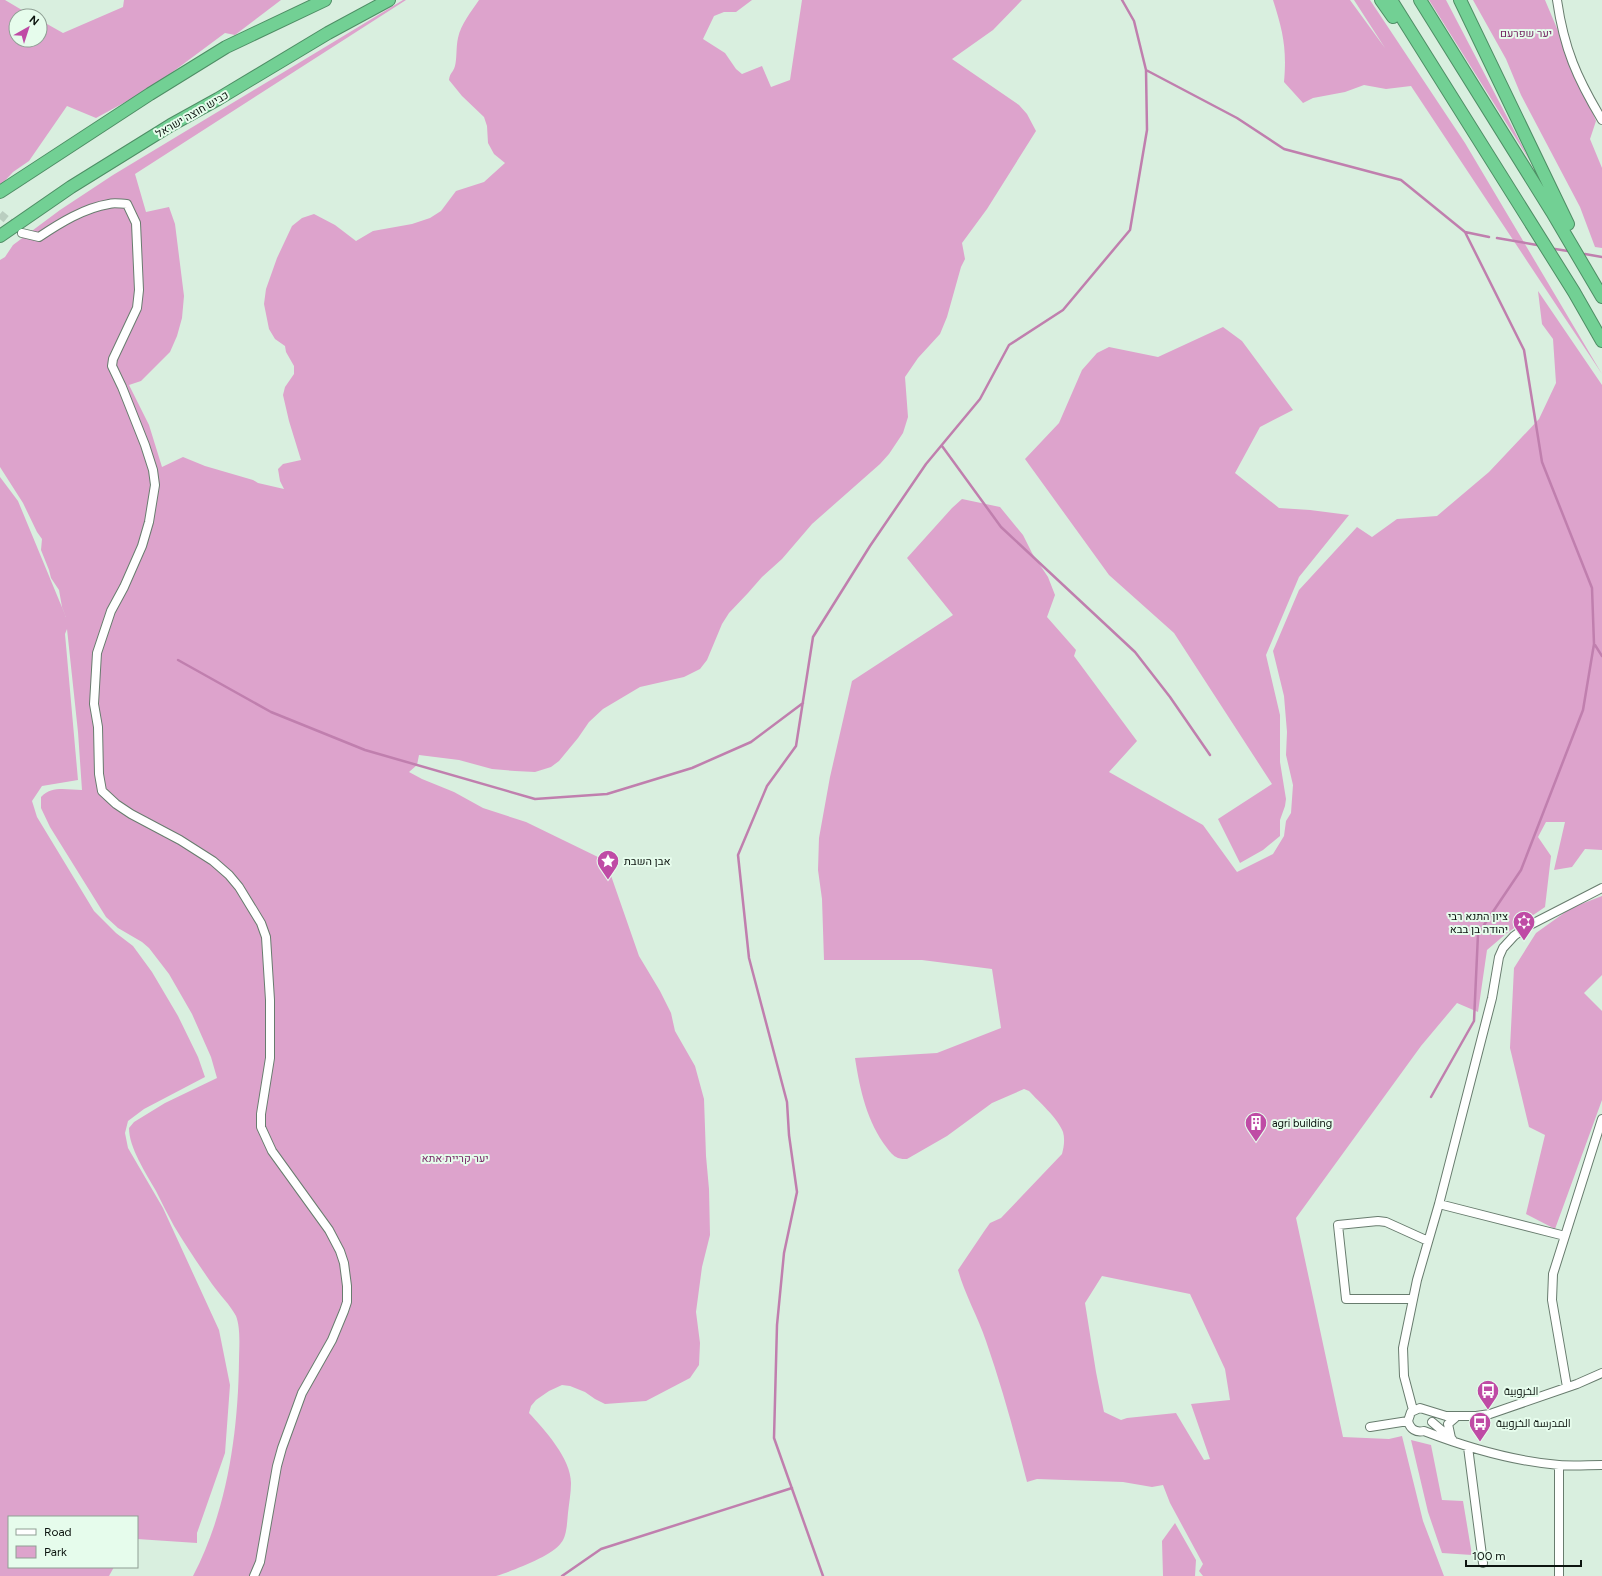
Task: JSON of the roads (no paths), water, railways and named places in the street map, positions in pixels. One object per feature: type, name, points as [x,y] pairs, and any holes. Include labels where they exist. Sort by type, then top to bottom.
[{"type":"highway","points":[[0,192],[150,94],[226,47],[309,0]]},
{"type":"highway","points":[[226,47],[326,0]]},
{"type":"highway","name":"כביש חוצה ישראל","points":[[0,236],[71,187],[171,125],[218,99],[328,33],[389,0]]},
{"type":"highway","points":[[1381,0],[1448,91]]},
{"type":"highway","points":[[1391,0],[1574,292],[1602,340]]},
{"type":"highway","points":[[1420,0],[1548,205],[1602,296]]},
{"type":"highway","points":[[1460,0],[1474,26],[1602,296]]},
{"type":"street","points":[[1557,0],[1562,29],[1570,56],[1586,92],[1602,120]]},
{"type":"street","points":[[22,233],[39,237],[60,224],[88,210],[110,203],[127,204],[134,218],[140,290],[137,308],[113,359],[112,366],[145,445],[153,470],[154,485],[149,522],[142,546],[124,587],[110,611],[97,653],[94,704],[98,727],[99,774],[102,791],[116,804],[131,814],[180,840],[213,861],[229,875],[239,887],[261,923],[266,937],[270,1000],[270,1058],[261,1114],[261,1127],[272,1151],[329,1230],[340,1251],[344,1263],[347,1286],[347,1302],[332,1340],[302,1393],[282,1448],[277,1466],[260,1562],[254,1576]]},
{"type":"street","points":[[1414,1410],[1404,1376],[1403,1348],[1413,1299],[1492,998],[1498,957],[1503,948],[1514,936],[1528,926],[1602,888]]},
{"type":"street","points":[[1567,1387],[1552,1300],[1553,1274],[1602,1119]]},
{"type":"street","points":[[1439,1204],[1565,1236]]},
{"type":"street","points":[[1413,1299],[1346,1299],[1338,1225],[1386,1222],[1428,1241]]},
{"type":"street","points":[[1432,1422],[1458,1417],[1490,1414],[1602,1373]]},
{"type":"street","points":[[1458,1417],[1446,1416],[1420,1408],[1414,1410],[1409,1415],[1408,1422],[1414,1430],[1424,1431],[1468,1447],[1502,1456],[1559,1465],[1602,1465]]},
{"type":"street","points":[[1424,1431],[1429,1428],[1432,1422],[1431,1415],[1426,1410]]},
{"type":"street","points":[[1454,1441],[1448,1424],[1458,1417]]},
{"type":"street","points":[[1370,1427],[1408,1422]]},
{"type":"street","points":[[1432,1422],[1454,1441]]},
{"type":"street","points":[[1468,1447],[1483,1563]]},
{"type":"street","points":[[1559,1465],[1559,1576]]},
{"type":"waterway","points":[[823,1576],[774,1438],[777,1325],[784,1253],[797,1192],[789,1135],[787,1102],[749,958],[738,855],[767,786],[796,746],[813,637],[870,546],[926,464],[980,399],[1009,345],[1063,310],[1130,230],[1147,130],[1146,70],[1134,21],[1122,0]]},
{"type":"waterway","points":[[1146,70],[1237,118],[1284,149],[1401,180],[1465,232],[1524,350],[1542,462],[1592,588],[1594,644],[1583,710],[1521,870],[1478,934],[1474,1021],[1431,1097]]},
{"type":"waterway","points":[[1465,232],[1489,237]]},
{"type":"waterway","points":[[1497,238],[1537,245]]},
{"type":"waterway","points":[[1555,249],[1568,251]]},
{"type":"waterway","points":[[1585,254],[1602,257]]},
{"type":"waterway","points":[[942,446],[1001,527],[1135,652],[1170,697],[1210,755]]},
{"type":"waterway","points":[[1595,645],[1602,656]]},
{"type":"waterway","points":[[178,660],[271,712],[365,750],[535,799],[607,794],[692,768],[751,742],[803,703]]},
{"type":"waterway","points":[[562,1576],[601,1549],[792,1488]]},
{"type":"tunnel","points":[[0,214],[18,229]]},
{"type":"place","name":"אבן השבת","points":[[608,880]]},
{"type":"place","name":"ציון התנא רבי יהודה בן בבא","points":[[1524,942]]},
{"type":"place","name":"agri building","points":[[1256,1142]]},
{"type":"place","name":"الخروبية","points":[[1488,1410]]},
{"type":"place","name":"المدرسة الخروبية","points":[[1480,1442]]},
{"type":"park label","name":"יער שפרעם","points":[[1526,33]]},
{"type":"park label","name":"יער קריית אתא","points":[[455,1158]]}]
